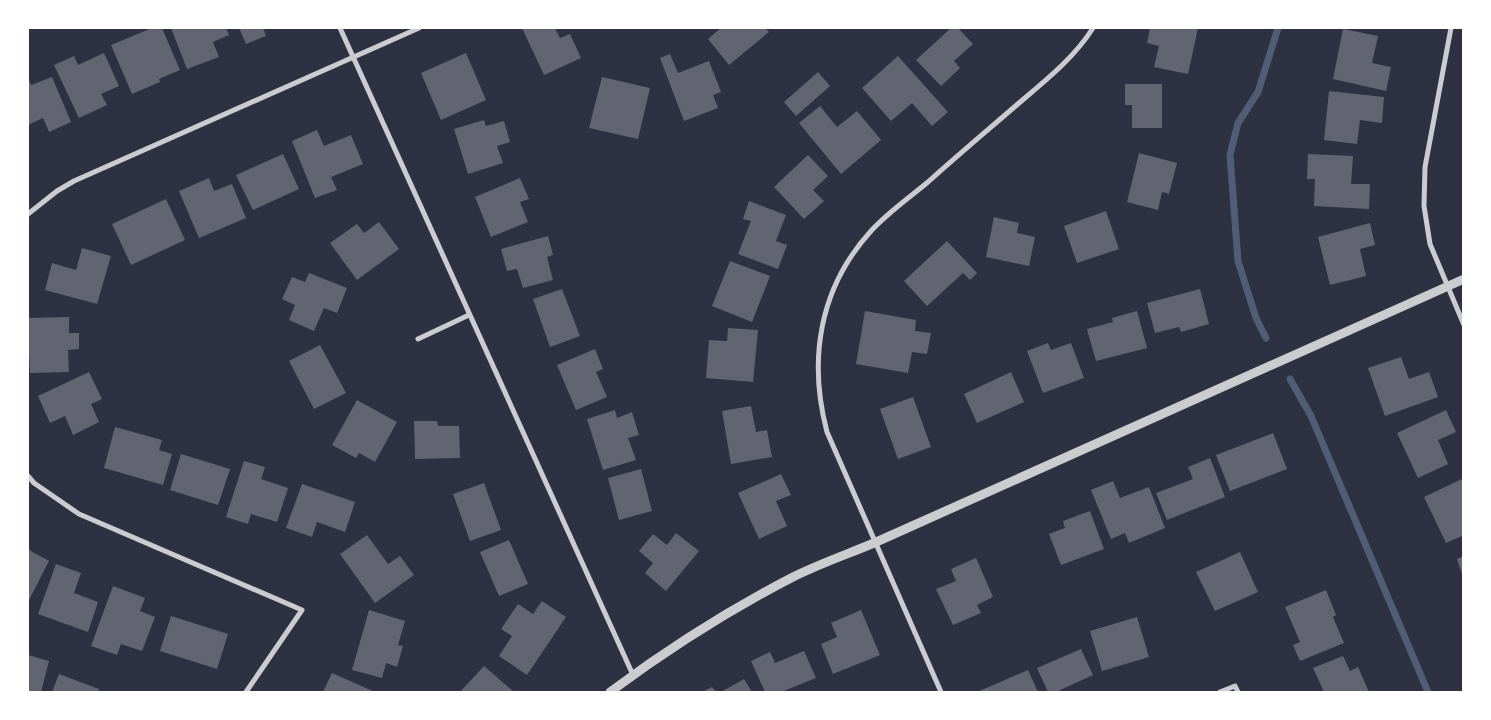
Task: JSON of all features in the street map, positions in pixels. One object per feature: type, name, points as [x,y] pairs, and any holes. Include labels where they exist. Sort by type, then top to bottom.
[{"type":"street","points":[[340,28],[633,676]]},
{"type":"street","points":[[28,214],[57,191],[74,181],[419,28]]},
{"type":"street","points":[[941,692],[834,452],[827,432],[820,404],[817,369],[818,347],[827,305],[845,266],[871,231],[1052,75],[1082,44],[1093,28]]},
{"type":"street","points":[[1451,28],[1423,187],[1430,244],[1446,287],[1464,325]]},
{"type":"street","points":[[610,692],[717,619],[795,576],[874,543],[1464,279]]},
{"type":"street","points":[[418,339],[469,315]]},
{"type":"street","points":[[28,476],[34,484],[79,514],[302,610],[246,692]]},
{"type":"street","points":[[1220,692],[1235,686],[1238,692]]},
{"type":"building","points":[[152,28],[162,28],[180,70],[159,79],[160,82],[132,94],[111,45]]},
{"type":"building","points":[[171,28],[226,28],[229,35],[213,42],[219,57],[187,69]]},
{"type":"building","points":[[239,28],[263,28],[266,36],[246,44]]},
{"type":"building","points":[[522,28],[555,28],[560,38],[570,34],[581,58],[544,75]]},
{"type":"building","points":[[721,28],[765,28],[769,32],[729,65],[708,39]]},
{"type":"building","points":[[951,28],[958,28],[973,44],[954,61],[960,68],[941,86],[916,60]]},
{"type":"building","points":[[1150,28],[1198,28],[1188,74],[1154,67],[1159,46],[1147,43]]},
{"type":"building","points":[[1343,29],[1378,36],[1372,63],[1391,67],[1386,91],[1333,79]]},
{"type":"building","points":[[104,53],[119,86],[101,94],[107,105],[79,118],[54,65],[74,56],[78,65]]},
{"type":"building","points":[[466,53],[486,100],[441,120],[421,73]]},
{"type":"building","points":[[670,54],[678,73],[709,61],[721,92],[713,95],[718,108],[684,121],[660,58]]},
{"type":"building","points":[[898,56],[948,112],[932,126],[912,103],[891,121],[862,88]]},
{"type":"building","points":[[818,72],[830,86],[796,116],[784,102]]},
{"type":"building","points":[[52,77],[71,122],[49,132],[43,118],[28,125],[28,80],[31,85]]},
{"type":"building","points":[[602,77],[650,88],[638,139],[589,128]]},
{"type":"building","points":[[1125,84],[1162,84],[1162,128],[1132,128],[1132,105],[1125,105]]},
{"type":"building","points":[[1329,91],[1384,97],[1382,123],[1360,120],[1357,144],[1324,140]]},
{"type":"building","points":[[820,106],[837,127],[857,111],[881,140],[841,174],[799,123]]},
{"type":"building","points":[[484,120],[486,126],[504,121],[510,142],[497,146],[503,163],[468,174],[454,129]]},
{"type":"building","points":[[317,130],[324,146],[351,135],[363,164],[331,177],[337,190],[315,198],[292,141]]},
{"type":"building","points":[[1139,153],[1177,163],[1169,194],[1162,192],[1158,210],[1127,202]]},
{"type":"building","points":[[283,154],[299,189],[253,210],[236,175]]},
{"type":"building","points":[[1308,154],[1353,156],[1351,184],[1370,184],[1369,209],[1314,206],[1315,179],[1307,179]]},
{"type":"building","points":[[808,155],[828,176],[813,190],[824,201],[804,219],[774,187]]},
{"type":"building","points":[[209,178],[214,191],[232,184],[246,218],[199,238],[179,191]]},
{"type":"building","points":[[520,178],[529,199],[520,202],[528,222],[491,237],[475,197]]},
{"type":"building","points":[[166,199],[185,240],[131,265],[112,224]]},
{"type":"building","points":[[749,201],[786,215],[776,241],[787,245],[778,269],[738,254],[751,221],[743,219]]},
{"type":"building","points":[[1106,211],[1119,249],[1077,263],[1064,226]]},
{"type":"building","points":[[994,217],[1019,223],[1017,233],[1035,237],[1029,266],[986,257]]},
{"type":"building","points":[[379,222],[399,249],[357,280],[330,243],[357,224],[364,233]]},
{"type":"building","points":[[1370,223],[1375,245],[1360,249],[1366,276],[1330,285],[1318,237]]},
{"type":"building","points":[[548,236],[553,255],[547,257],[553,280],[523,288],[517,269],[507,271],[501,249]]},
{"type":"building","points":[[947,241],[977,273],[970,280],[963,273],[927,306],[904,281]]},
{"type":"building","points":[[82,248],[111,256],[97,304],[45,290],[52,263],[76,270]]},
{"type":"building","points":[[730,261],[770,276],[752,322],[712,306]]},
{"type":"building","points":[[309,273],[347,288],[337,313],[324,308],[314,331],[289,320],[295,305],[282,299],[292,277],[305,282]]},
{"type":"building","points":[[562,289],[580,336],[550,347],[533,299]]},
{"type":"building","points":[[1200,289],[1209,324],[1181,332],[1179,327],[1155,333],[1147,303]]},
{"type":"building","points":[[865,311],[916,320],[915,331],[931,333],[927,354],[912,352],[908,373],[856,364]]},
{"type":"building","points":[[1137,311],[1147,348],[1096,361],[1087,329],[1113,322],[1112,318]]},
{"type":"building","points":[[69,317],[69,333],[79,333],[79,349],[68,350],[69,372],[30,373],[28,318]]},
{"type":"building","points":[[728,328],[758,330],[753,382],[706,378],[709,340],[727,341]]},
{"type":"building","points":[[1048,343],[1051,350],[1071,343],[1084,378],[1043,393],[1027,351]]},
{"type":"building","points":[[320,345],[346,393],[314,409],[289,361]]},
{"type":"building","points":[[595,349],[603,369],[596,372],[607,397],[576,410],[557,365]]},
{"type":"building","points":[[1401,357],[1409,379],[1429,372],[1438,397],[1385,416],[1368,368]]},
{"type":"building","points":[[89,372],[102,399],[91,404],[99,422],[73,435],[65,416],[50,423],[38,396]]},
{"type":"building","points":[[1011,372],[1024,402],[977,423],[964,394]]},
{"type":"building","points":[[913,397],[931,447],[898,459],[880,409]]},
{"type":"building","points":[[357,400],[397,422],[375,462],[359,453],[356,458],[332,445]]},
{"type":"building","points":[[751,406],[756,432],[767,430],[772,457],[731,464],[722,411]]},
{"type":"building","points":[[615,410],[617,418],[632,412],[639,435],[628,438],[636,460],[603,470],[587,419]]},
{"type":"building","points":[[1446,410],[1456,432],[1438,440],[1448,464],[1418,478],[1397,433]]},
{"type":"building","points":[[414,421],[437,421],[438,426],[459,426],[460,458],[415,459]]},
{"type":"building","points":[[115,427],[162,440],[159,450],[172,454],[163,485],[104,468]]},
{"type":"building","points":[[1273,433],[1287,469],[1230,491],[1216,455]]},
{"type":"building","points":[[181,454],[230,469],[218,505],[170,490]]},
{"type":"building","points":[[1210,458],[1225,497],[1167,520],[1156,493],[1193,479],[1188,467]]},
{"type":"building","points":[[244,461],[265,467],[261,479],[288,488],[277,522],[251,514],[248,524],[226,517]]},
{"type":"building","points":[[641,469],[652,511],[619,520],[608,478]]},
{"type":"building","points":[[781,474],[791,495],[776,501],[787,526],[759,539],[738,493]]},
{"type":"building","points":[[1462,479],[1464,483],[1464,535],[1446,543],[1424,497]]},
{"type":"building","points":[[1113,481],[1120,498],[1149,487],[1165,528],[1129,543],[1125,533],[1111,539],[1091,490]]},
{"type":"building","points":[[484,483],[501,530],[470,541],[453,494]]},
{"type":"building","points":[[302,484],[355,502],[345,532],[317,522],[312,537],[286,528]]},
{"type":"building","points":[[1090,511],[1104,549],[1061,565],[1049,534],[1065,528],[1063,521]]},
{"type":"building","points":[[676,533],[699,551],[666,591],[645,573],[653,563],[639,551],[653,534],[667,545]]},
{"type":"building","points":[[367,535],[388,564],[400,556],[414,575],[375,603],[340,554]]},
{"type":"building","points":[[509,540],[528,584],[499,596],[480,552]]},
{"type":"building","points":[[29,550],[49,561],[28,602],[28,552]]},
{"type":"building","points":[[1240,552],[1258,592],[1215,611],[1196,572]]},
{"type":"building","points":[[1464,556],[1464,577],[1463,577],[1457,559]]},
{"type":"building","points":[[976,558],[993,597],[977,605],[981,613],[953,625],[936,589],[956,581],[951,569]]},
{"type":"building","points":[[56,564],[81,573],[74,593],[98,602],[88,632],[38,614]]},
{"type":"building","points":[[113,586],[145,598],[140,611],[155,617],[142,651],[121,644],[117,655],[91,646]]},
{"type":"building","points":[[1326,590],[1336,615],[1333,617],[1344,643],[1300,661],[1293,645],[1300,642],[1285,607]]},
{"type":"building","points":[[542,601],[566,617],[527,675],[499,656],[512,636],[501,629],[518,604],[533,614]]},
{"type":"building","points":[[369,610],[405,621],[398,645],[403,646],[397,667],[386,663],[382,678],[352,670]]},
{"type":"building","points":[[861,610],[880,655],[833,674],[821,644],[837,637],[831,623]]},
{"type":"building","points":[[171,616],[228,634],[217,669],[160,651]]},
{"type":"building","points":[[1137,617],[1149,657],[1102,671],[1090,631]]},
{"type":"building","points":[[1081,649],[1093,675],[1056,692],[1048,692],[1037,668]]},
{"type":"building","points":[[804,651],[816,678],[781,692],[765,692],[751,661],[770,652],[775,663]]},
{"type":"building","points":[[28,655],[49,661],[41,692],[28,692]]},
{"type":"building","points":[[1343,656],[1350,671],[1358,667],[1369,692],[1324,692],[1313,668]]},
{"type":"building","points":[[484,666],[514,692],[460,692]]},
{"type":"building","points":[[1028,670],[1038,692],[977,692]]},
{"type":"building","points":[[332,673],[375,692],[323,692]]},
{"type":"building","points":[[59,674],[99,689],[98,692],[52,692]]},
{"type":"building","points":[[744,679],[752,692],[721,692]]},
{"type":"building","points":[[712,687],[716,692],[702,692]]},
{"type":"waterway","points":[[1266,338],[1256,318],[1238,261],[1230,155],[1238,123],[1258,92],[1278,28]]},
{"type":"waterway","points":[[1290,379],[1311,416],[1428,692]]}]
